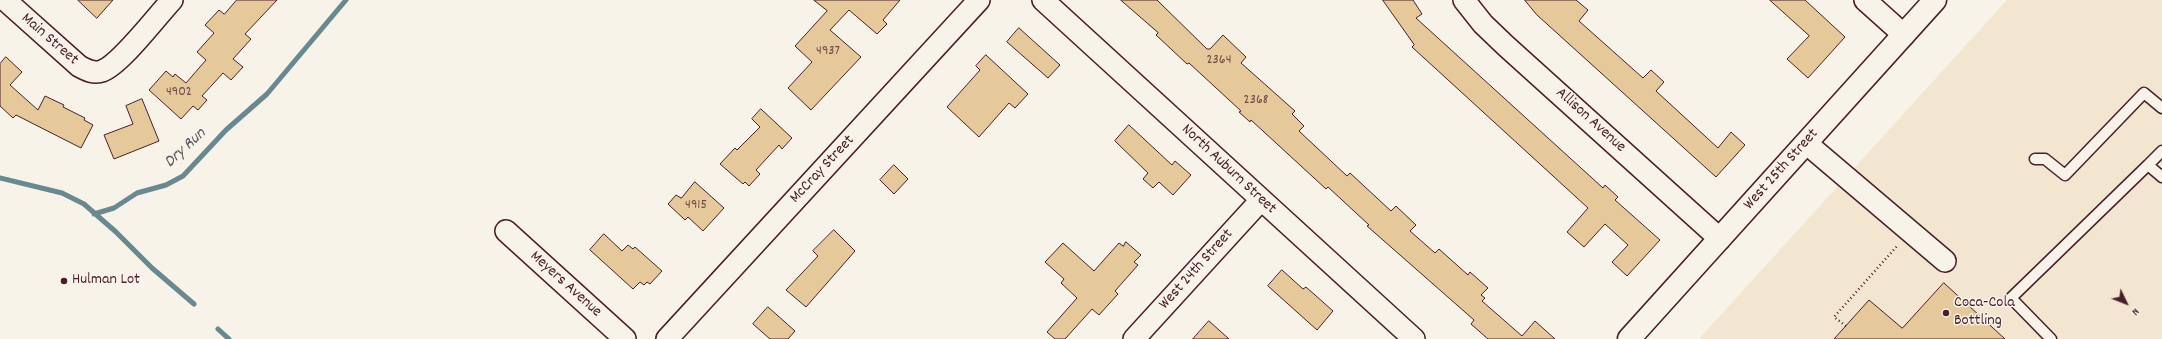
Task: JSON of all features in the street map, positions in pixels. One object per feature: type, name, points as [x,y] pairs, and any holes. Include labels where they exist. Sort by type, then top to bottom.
[{"type":"main road","name":"West 25th Street","points":[[1629,339],[1935,0]]},
{"type":"street","name":"Main Street","points":[[5,0],[79,66],[88,71],[98,72],[115,64],[172,0]]},
{"type":"street","name":"McCray Street","points":[[667,339],[979,0]]},
{"type":"street","name":"North Auburn Street","points":[[1043,0],[1414,339]]},
{"type":"street","name":"Allison Avenue","points":[[1464,0],[1484,24],[1506,46],[1720,238]]},
{"type":"street","points":[[1865,0],[1904,35]]},
{"type":"street","points":[[1806,143],[1945,261]]},
{"type":"street","name":"West 24th Street","points":[[1134,339],[1261,200]]},
{"type":"street","name":"Meyers Avenue","points":[[506,231],[625,339]]},
{"type":"lane","points":[[2035,159],[2045,159],[2065,175],[2144,92],[2162,108]]},
{"type":"lane","points":[[2051,339],[2011,298],[2162,151]]},
{"type":"lane","points":[[2148,165],[2162,177]]},
{"type":"path","points":[[1846,326],[1834,317],[1910,232]]},
{"type":"shaded area","points":[[2007,0],[2162,0],[2162,339],[1699,339]]},
{"type":"building","points":[[78,0],[113,0],[97,18]]},
{"type":"building","points":[[237,0],[277,0],[245,34],[251,39],[233,59],[243,67],[231,80],[223,73],[202,96],[207,100],[198,110],[193,106],[181,119],[149,90],[166,71],[173,77],[175,74],[186,83],[206,60],[197,52],[214,33],[205,25],[219,10],[224,14]]},
{"type":"building","points":[[814,0],[900,0],[883,20],[887,24],[877,34],[849,10],[830,30],[861,57],[811,110],[788,88],[812,62],[795,46],[827,11]]},
{"type":"building","points":[[1121,0],[1157,0],[1207,49],[1210,49],[1223,35],[1246,57],[1241,63],[1295,111],[1292,114],[1304,126],[1299,131],[1347,176],[1350,173],[1391,211],[1396,206],[1416,225],[1410,231],[1435,253],[1439,249],[1468,275],[1470,272],[1488,288],[1481,295],[1485,298],[1482,301],[1522,336],[1535,321],[1555,339],[1488,339],[1471,324],[1474,320],[1367,226],[1369,225],[1328,187],[1326,189],[1251,120],[1250,122],[1239,112],[1241,111],[1189,63],[1187,64],[1156,35],[1158,33]]},
{"type":"building","points":[[1383,0],[1413,0],[1422,14],[1416,18],[1603,188],[1605,185],[1618,197],[1615,200],[1660,240],[1627,276],[1612,262],[1628,245],[1605,224],[1584,247],[1567,232],[1588,208],[1412,47],[1414,45]]},
{"type":"building","points":[[1525,0],[1576,0],[1588,10],[1579,21],[1643,78],[1651,70],[1664,82],[1656,91],[1718,148],[1731,132],[1745,145],[1716,177],[1537,15]]},
{"type":"building","points":[[1770,0],[1805,0],[1845,37],[1808,78],[1787,59],[1809,36]]},
{"type":"building","points":[[1019,28],[1060,65],[1048,78],[1007,42]]},
{"type":"building","points":[[986,55],[1028,94],[1015,108],[1009,103],[979,137],[947,107],[980,70],[976,66]]},
{"type":"building","points":[[6,57],[22,72],[10,85],[38,110],[45,96],[64,105],[63,107],[85,118],[84,120],[93,125],[81,148],[16,115],[13,118],[0,106],[0,64]]},
{"type":"building","points":[[142,99],[159,141],[114,159],[104,135],[133,124],[126,106]]},
{"type":"building","points":[[761,109],[792,138],[782,149],[779,145],[756,170],[760,174],[749,186],[745,182],[743,184],[720,164],[735,148],[737,150],[760,127],[752,119]]},
{"type":"building","points":[[1129,125],[1172,165],[1175,161],[1191,175],[1173,195],[1159,182],[1153,188],[1143,179],[1148,173],[1115,141]]},
{"type":"building","points":[[894,165],[908,179],[894,194],[880,180]]},
{"type":"building","points":[[695,182],[724,208],[703,231],[688,217],[685,220],[668,204],[676,195],[681,198]]},
{"type":"building","points":[[834,230],[855,251],[806,307],[786,290],[818,256],[813,251]]},
{"type":"building","points":[[604,234],[622,251],[628,245],[633,249],[635,247],[662,271],[650,284],[647,282],[644,285],[640,282],[633,289],[590,250]]},
{"type":"building","points":[[1126,242],[1141,255],[1134,262],[1138,265],[1115,291],[1118,294],[1099,315],[1092,309],[1065,339],[1055,339],[1047,332],[1077,298],[1061,283],[1064,279],[1045,262],[1063,243],[1094,271],[1119,243],[1123,246]]},
{"type":"building","points":[[1282,270],[1303,289],[1306,287],[1333,311],[1317,330],[1268,286]]},
{"type":"building","name":"Coca-Cola Bottling","points":[[1944,283],[2005,339],[1834,339],[1869,300],[1902,328]]},
{"type":"building","points":[[768,307],[795,331],[788,339],[770,339],[753,324]]},
{"type":"building","points":[[1209,321],[1229,339],[1193,339]]},
{"type":"waterway","name":"Dry Run","points":[[94,214],[114,208],[137,193],[166,185],[183,176],[226,130],[267,94],[346,0]]},
{"type":"waterway","points":[[0,178],[62,193],[84,204],[116,232],[152,268],[194,304]]},
{"type":"waterway","points":[[218,329],[229,339]]},
{"type":"place","name":"Hulman Lot","points":[[64,281]]},
{"type":"place","name":"Coca-Cola Bottling","points":[[1946,313]]}]
